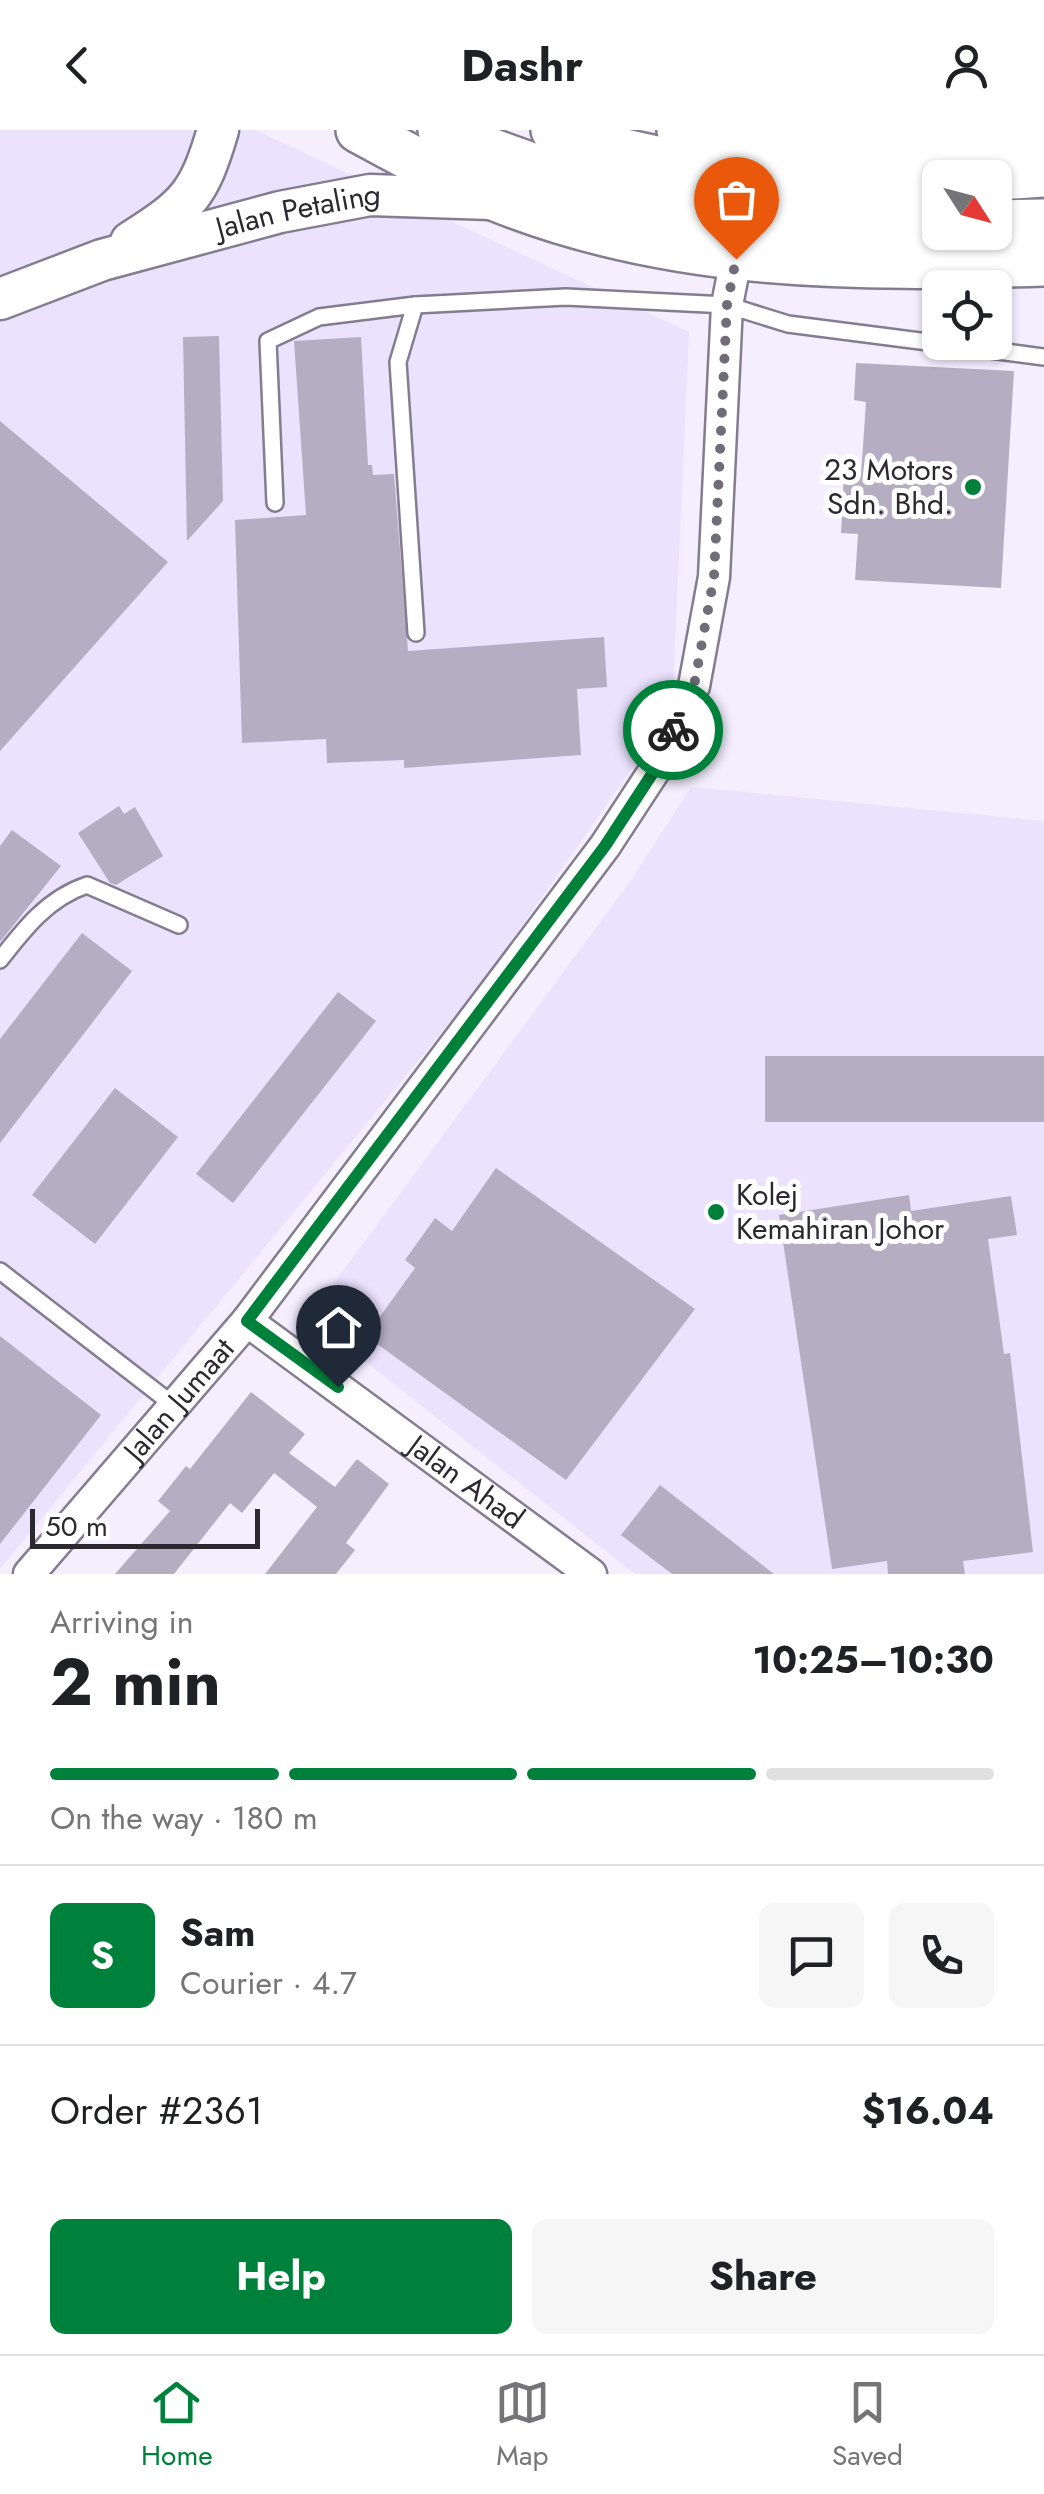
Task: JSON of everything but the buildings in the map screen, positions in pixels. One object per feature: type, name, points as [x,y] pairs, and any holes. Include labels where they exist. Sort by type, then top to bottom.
[{"type":"main road","name":"Jalan Petaling","points":[[102,260],[174,215],[198,187],[218,130]]},
{"type":"main road","points":[[360,130],[439,174],[499,200],[629,240],[736,259],[920,267],[1044,263]]},
{"type":"main road","points":[[442,130],[498,156],[635,197],[712,156],[899,224],[922,224]]},
{"type":"main road","points":[[554,130],[640,157],[712,156],[900,182],[919,149],[978,130]]},
{"type":"main road","points":[[919,149],[1044,138]]},
{"type":"main road","points":[[1012,176],[1044,174]]},
{"type":"main road","name":"Jalan Petaling","points":[[0,300],[102,260],[280,212],[370,195],[499,200]]},
{"type":"main road","points":[[1012,223],[1044,222]]},
{"type":"street","name":"Jalan Jumaat","points":[[29,1574],[247,1321],[605,846],[656,768],[694,686],[714,577],[727,305],[736,259]]},
{"type":"street","name":"Jalan Ahad","points":[[247,1321],[591,1574]]},
{"type":"lane","points":[[275,503],[268,340],[319,317],[415,305],[566,297],[727,305],[788,324],[1044,356]]},
{"type":"lane","points":[[415,305],[398,362],[416,634]]},
{"type":"lane","points":[[0,960],[30,921],[69,891],[86,885],[179,925]]},
{"type":"lane","points":[[0,1271],[176,1407]]},
{"type":"shaded area","points":[[0,130],[255,130],[689,332],[672,711],[482,983],[0,1569]]},
{"type":"shaded area","name":"Kolej Kemahiran Johor","points":[[691,787],[1044,821],[1044,1574],[635,1574],[309,1317],[632,879]]},
{"type":"way so far","points":[[673,730],[694,686],[714,577],[727,305],[736,259]]},
{"type":"place","name":"23 Motors Sdn. Bhd.","points":[[973,487]]},
{"type":"place","name":"Kolej Kemahiran Johor","points":[[716,1212]]},
{"type":"route","points":[[338,1387],[247,1321],[605,846],[656,768],[673,730]]}]
